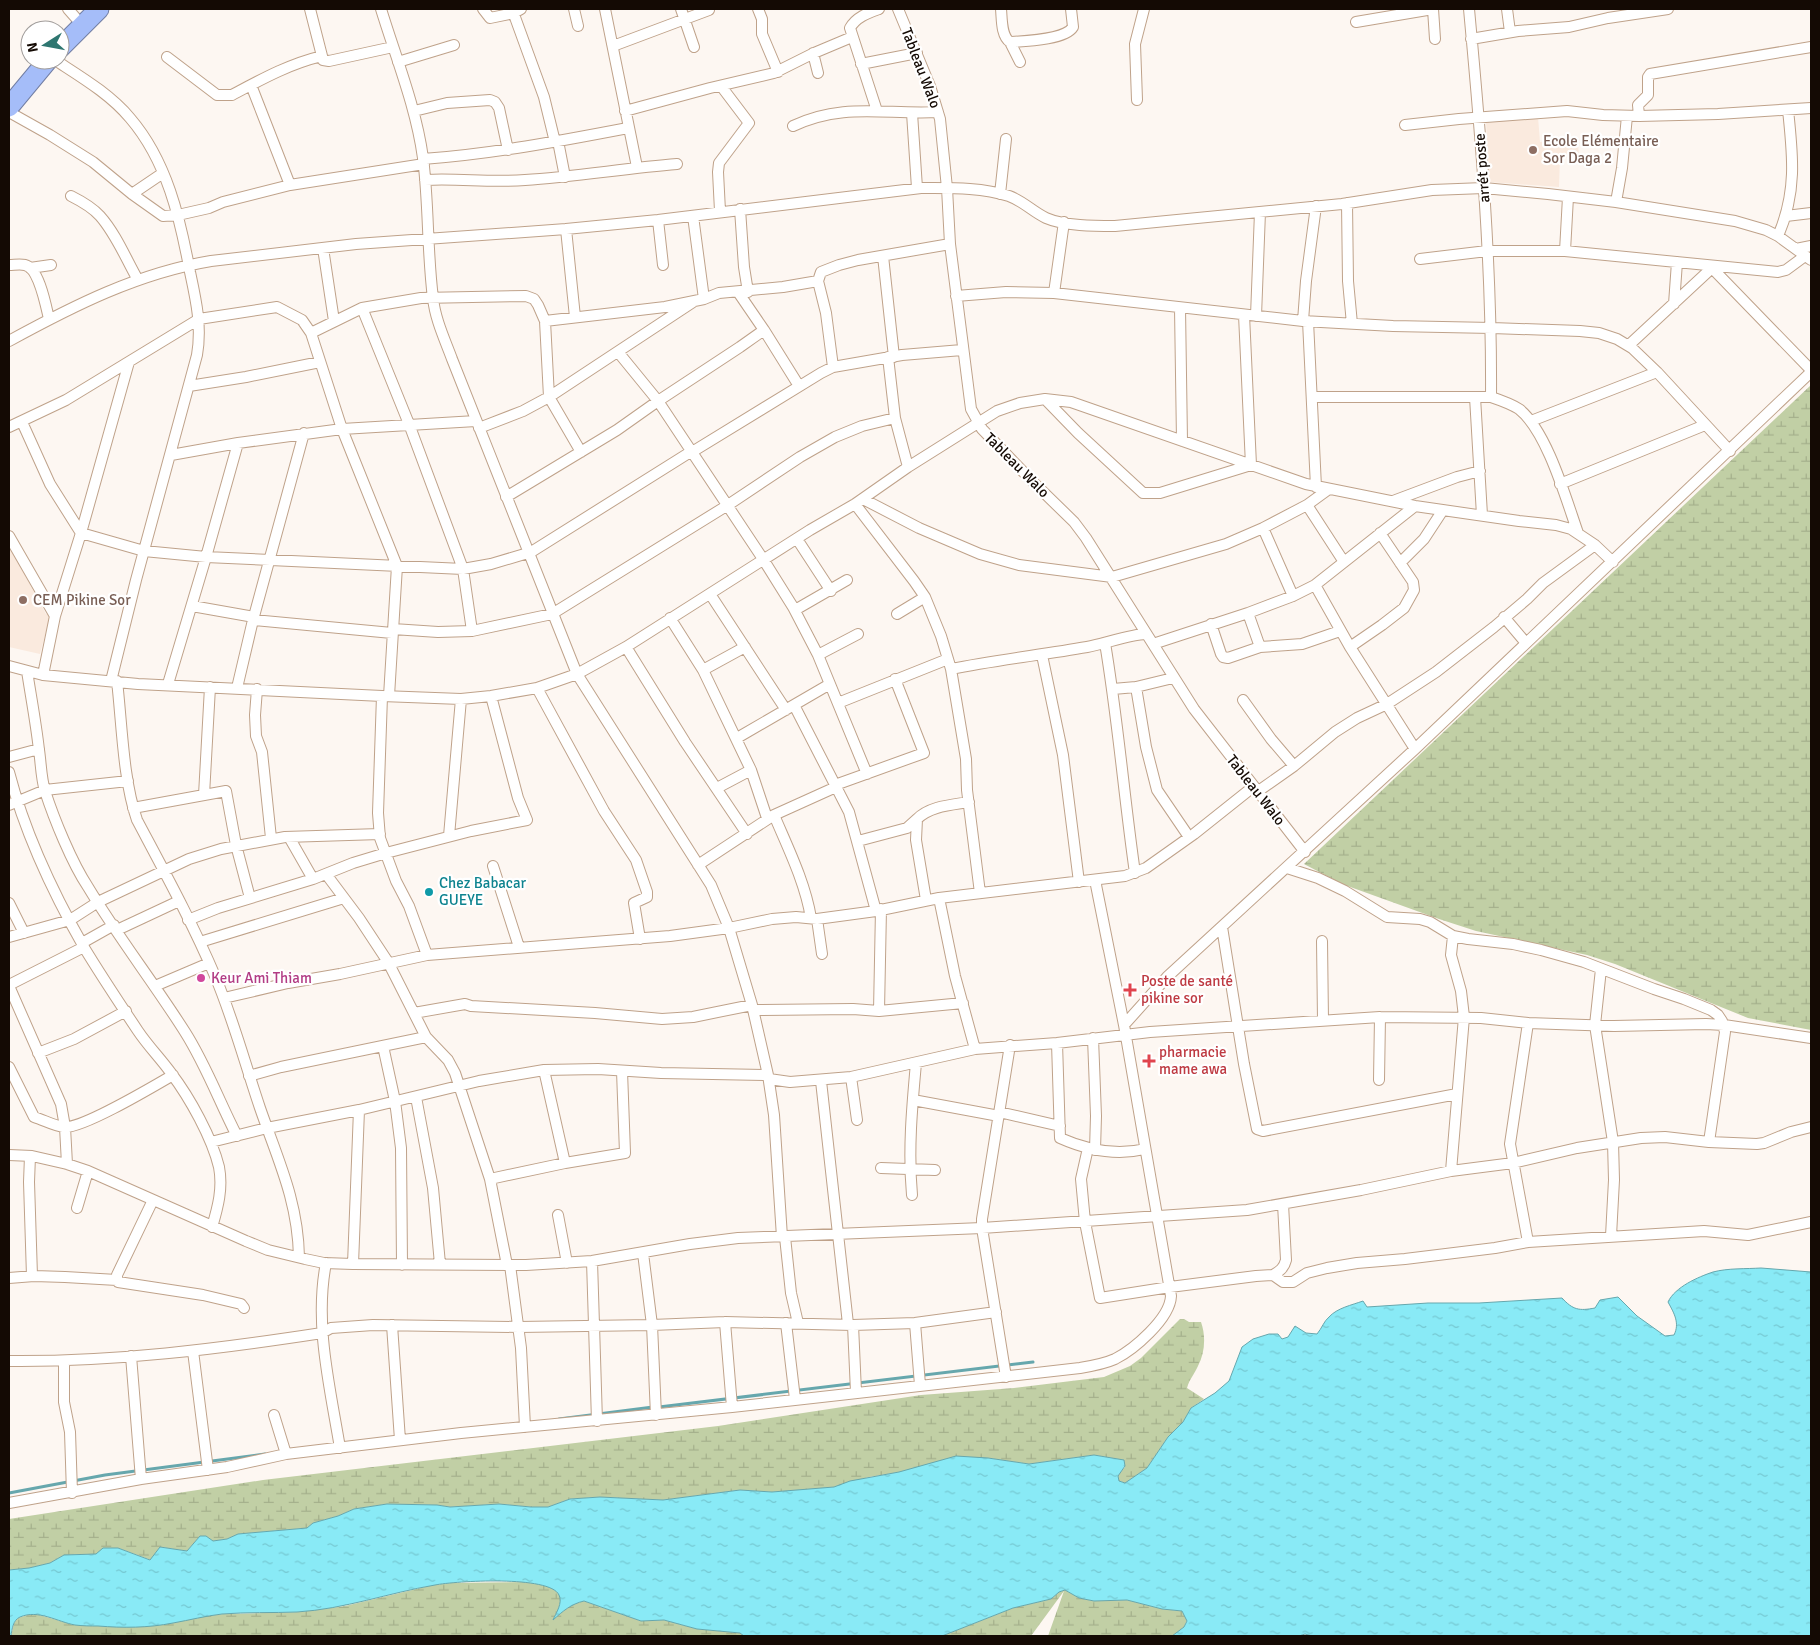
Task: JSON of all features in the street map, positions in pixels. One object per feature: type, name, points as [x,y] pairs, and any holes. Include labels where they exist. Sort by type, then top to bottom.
[{"type":"highway","points":[[70,38],[99,9]]},
{"type":"highway","points":[[10,104],[39,70]]},
{"type":"street","points":[[68,9],[82,25]]},
{"type":"street","points":[[310,9],[323,60],[329,61],[393,47]]},
{"type":"street","points":[[483,9],[490,18],[516,10],[557,141],[565,177]]},
{"type":"street","points":[[574,9],[578,26]]},
{"type":"street","points":[[604,9],[637,167]]},
{"type":"street","points":[[758,9],[762,19],[762,34],[778,72]]},
{"type":"street","points":[[877,111],[850,28],[853,22],[869,12],[879,9]]},
{"type":"street","name":"Tableau Walo","points":[[898,9],[917,53],[938,112],[943,139],[950,244],[962,350],[971,409],[977,422],[1033,482],[1074,522],[1112,577],[1194,709],[1305,852]]},
{"type":"street","points":[[1001,9],[1005,38],[1010,42],[1020,62]]},
{"type":"street","points":[[1010,42],[1054,36],[1068,32],[1072,27],[1071,9]]},
{"type":"street","points":[[1137,100],[1135,44],[1144,9]]},
{"type":"street","points":[[1356,22],[1433,9],[1435,39]]},
{"type":"street","name":"arrét poste","points":[[1469,9],[1484,188],[1492,328],[1491,397]]},
{"type":"street","points":[[1506,9],[1510,32]]},
{"type":"street","points":[[1471,39],[1510,32],[1569,27],[1608,18],[1668,9]]},
{"type":"street","points":[[384,10],[393,47],[414,111],[423,162],[433,299],[440,326],[477,425],[577,674],[711,885],[729,928],[752,1007],[768,1077],[774,1115],[790,1293],[798,1323]]},
{"type":"street","points":[[613,46],[683,14],[709,10]]},
{"type":"street","points":[[683,14],[694,47]]},
{"type":"street","points":[[625,111],[778,72],[813,53],[852,37]]},
{"type":"street","points":[[398,62],[454,45]]},
{"type":"street","points":[[1639,116],[1638,105],[1648,94],[1648,77],[1650,74],[1811,47]]},
{"type":"street","points":[[813,53],[818,73]]},
{"type":"street","points":[[861,64],[917,53]]},
{"type":"street","points":[[167,57],[217,95],[232,96],[293,64],[322,56]]},
{"type":"street","points":[[70,70],[93,86],[130,118],[144,136],[163,173],[178,215],[200,319],[200,338],[190,386],[144,552],[114,681],[133,808],[200,942],[224,998],[267,1128],[283,1168],[299,1235],[299,1257]]},
{"type":"street","points":[[251,85],[290,185]]},
{"type":"street","points":[[720,211],[719,163],[751,120],[721,86]]},
{"type":"street","points":[[414,111],[452,102],[490,100],[495,102],[499,108],[508,150]]},
{"type":"street","points":[[10,104],[50,135],[93,162],[132,194],[163,216],[178,215],[209,208],[223,202],[290,185],[444,158],[508,150],[628,128]]},
{"type":"street","points":[[1405,125],[1574,111],[1603,115],[1639,116],[1716,114],[1811,108]]},
{"type":"street","points":[[1778,236],[1786,216],[1793,182],[1788,110]]},
{"type":"street","points":[[793,126],[834,112],[938,112]]},
{"type":"street","points":[[912,113],[917,188]]},
{"type":"street","points":[[1616,202],[1622,168],[1626,116]]},
{"type":"street","points":[[1000,194],[1006,139]]},
{"type":"street","points":[[425,180],[510,181],[565,177],[637,167],[676,164]]},
{"type":"street","points":[[132,194],[163,173]]},
{"type":"street","points":[[9,341],[94,298],[138,280],[189,264],[323,248],[430,238],[566,230],[917,188],[962,188],[1000,194],[1015,198],[1046,218],[1064,222],[1115,226],[1347,203],[1432,190],[1484,188],[1616,202],[1735,221],[1766,230],[1778,236],[1808,258],[1782,272],[1713,267],[1565,251],[1487,251],[1420,259]]},
{"type":"street","points":[[71,196],[92,208],[100,216],[138,280]]},
{"type":"street","points":[[1565,251],[1568,197]]},
{"type":"street","points":[[1347,203],[1348,281],[1352,324]]},
{"type":"street","points":[[1316,206],[1306,281],[1306,321],[1316,487]]},
{"type":"street","points":[[740,209],[744,267],[743,292],[799,386]]},
{"type":"street","points":[[1256,316],[1260,212]]},
{"type":"street","points":[[1786,216],[1811,213]]},
{"type":"street","points":[[693,216],[704,299]]},
{"type":"street","points":[[658,220],[663,265]]},
{"type":"street","points":[[1054,293],[1064,222]]},
{"type":"street","points":[[566,230],[575,317]]},
{"type":"street","points":[[833,367],[826,313],[818,281],[819,274],[825,269],[858,260],[950,244]]},
{"type":"street","points":[[1796,249],[1811,246]]},
{"type":"street","points":[[323,248],[334,321]]},
{"type":"street","points":[[883,256],[895,418],[908,467]]},
{"type":"street","points":[[1674,304],[1677,262]]},
{"type":"street","points":[[9,265],[26,265],[30,268],[36,276],[50,319]]},
{"type":"street","points":[[30,268],[51,265]]},
{"type":"street","points":[[1629,345],[1713,267]]},
{"type":"street","points":[[1124,1030],[1167,977],[1416,749],[1730,451],[1811,371],[1713,267]]},
{"type":"street","points":[[545,321],[693,302],[719,293],[743,292],[818,281]]},
{"type":"street","points":[[956,296],[1006,292],[1054,293],[1306,321],[1393,326],[1580,331],[1599,334],[1617,339],[1629,345],[1657,372],[1730,451]]},
{"type":"street","points":[[311,333],[362,308],[405,300],[526,296],[534,300],[538,305],[545,321],[549,397],[581,452]]},
{"type":"street","points":[[170,455],[304,433],[342,429],[409,424],[477,425],[523,411],[549,397],[693,302]]},
{"type":"street","points":[[9,427],[66,400],[200,319],[277,306],[302,320],[311,333],[342,429],[397,566],[378,806],[380,834],[396,881],[410,906],[426,954]]},
{"type":"street","points":[[362,308],[409,424],[463,569],[472,631]]},
{"type":"street","points":[[1180,308],[1182,440]]},
{"type":"street","points":[[1244,315],[1251,465]]},
{"type":"street","points":[[506,497],[618,430],[764,330]]},
{"type":"street","points":[[22,422],[50,484],[81,533],[144,552],[206,557],[463,569],[491,564],[528,553],[692,451],[833,367],[891,357],[962,350]]},
{"type":"street","points":[[618,352],[658,401],[764,559],[795,610],[818,655],[867,774]]},
{"type":"street","points":[[43,675],[54,616],[81,533],[129,362]]},
{"type":"street","points":[[190,386],[255,376],[320,362]]},
{"type":"street","points":[[1531,421],[1657,372]]},
{"type":"street","points":[[1312,397],[1491,397],[1518,409],[1531,421],[1542,437],[1578,533]]},
{"type":"street","points":[[1475,397],[1482,515]]},
{"type":"street","points":[[1046,399],[1078,433],[1143,493],[1160,493],[1251,465]]},
{"type":"street","points":[[9,666],[43,675],[138,684],[386,696],[461,699],[537,688],[577,674],[626,646],[859,501],[977,422],[1008,406],[1046,399],[1071,402],[1316,487],[1415,506],[1556,525],[1578,533],[1595,545],[1613,562]]},
{"type":"street","points":[[192,606],[254,618],[393,631],[438,632],[472,631],[552,614],[728,505],[800,457],[835,437],[862,426],[895,418]]},
{"type":"street","points":[[1560,484],[1705,425]]},
{"type":"street","points":[[237,688],[304,433]]},
{"type":"street","points":[[168,684],[238,443]]},
{"type":"street","points":[[1391,502],[1457,477],[1480,471]]},
{"type":"street","points":[[859,501],[980,554],[1019,565],[1112,577],[1226,544],[1264,528],[1329,489]]},
{"type":"street","points":[[859,501],[925,597],[938,626],[949,664],[966,759],[969,802],[980,892]]},
{"type":"street","points":[[1306,504],[1344,562]]},
{"type":"street","points":[[1153,644],[1248,613],[1293,596],[1315,585],[1415,506]]},
{"type":"street","points":[[1400,563],[1424,539],[1443,510]]},
{"type":"street","points":[[1264,528],[1293,596]]},
{"type":"street","points":[[1350,647],[1404,608],[1414,590],[1413,582],[1380,533]]},
{"type":"street","points":[[9,536],[54,616]]},
{"type":"street","points":[[797,539],[831,590]]},
{"type":"street","points":[[224,998],[426,954],[640,939],[729,928],[772,919],[796,917],[814,919],[980,892],[1111,879],[1135,873],[1146,868],[1255,789],[1294,766],[1342,728],[1357,718],[1387,704],[1436,672],[1479,640],[1527,599],[1542,583],[1595,545]]},
{"type":"street","points":[[795,610],[847,580]]},
{"type":"street","points":[[1315,585],[1340,631],[1416,749]]},
{"type":"street","points":[[710,594],[744,647],[790,708],[836,786],[849,812],[878,910],[879,1011]]},
{"type":"street","points":[[897,614],[925,597]]},
{"type":"street","points":[[1248,613],[1260,647]]},
{"type":"street","points":[[1504,617],[1526,643]]},
{"type":"street","points":[[670,618],[703,670],[737,738],[794,863],[814,919],[822,954]]},
{"type":"street","points":[[1211,624],[1223,657],[1228,658],[1260,647],[1302,644],[1340,631]]},
{"type":"street","points":[[818,655],[858,634]]},
{"type":"street","points":[[838,703],[895,680],[949,664],[979,663],[1042,655],[1146,634]]},
{"type":"street","points":[[1106,643],[1113,689],[1125,809],[1135,873]]},
{"type":"street","points":[[626,646],[747,834]]},
{"type":"street","points":[[703,670],[744,647]]},
{"type":"street","points":[[1042,655],[1063,755],[1079,882]]},
{"type":"street","points":[[27,671],[45,790],[72,856],[87,886],[132,956],[155,986],[198,1054],[237,1136]]},
{"type":"street","points":[[1113,689],[1136,687],[1173,678]]},
{"type":"street","points":[[698,865],[747,834],[771,816],[836,786],[924,753],[895,680]]},
{"type":"street","points":[[737,738],[830,684]]},
{"type":"street","points":[[204,794],[210,686]]},
{"type":"street","points":[[1136,687],[1146,747],[1157,790],[1189,837]]},
{"type":"street","points":[[537,688],[604,811],[636,860],[647,892],[647,897],[634,903],[640,939]]},
{"type":"street","points":[[256,689],[256,736],[262,752],[271,838]]},
{"type":"street","points":[[188,920],[250,898],[314,879],[386,853],[449,836],[527,820],[518,798],[492,696]]},
{"type":"street","points":[[449,836],[461,699]]},
{"type":"street","points":[[1243,700],[1271,739],[1294,766]]},
{"type":"street","points":[[9,757],[39,749]]},
{"type":"street","points":[[717,788],[751,770]]},
{"type":"street","points":[[9,773],[13,804],[83,945],[139,1032],[173,1075],[212,1142],[221,1184],[220,1200],[212,1227]]},
{"type":"street","points":[[13,804],[45,790],[128,781]]},
{"type":"street","points":[[133,808],[226,791],[236,845],[250,898]]},
{"type":"street","points":[[858,841],[907,828],[921,815],[936,808],[969,802]]},
{"type":"street","points":[[917,819],[916,840],[926,900]]},
{"type":"street","points":[[9,937],[70,920],[98,902],[189,859],[236,845],[271,838],[380,834]]},
{"type":"street","points":[[289,837],[314,879]]},
{"type":"street","points":[[493,866],[519,947]]},
{"type":"street","points":[[1287,868],[1318,878],[1345,891],[1387,917],[1420,919],[1430,922],[1453,936],[1476,941],[1513,944],[1569,958],[1711,1010],[1724,1025],[1725,1038],[1710,1142]]},
{"type":"street","points":[[326,874],[359,918],[388,962],[426,1037],[448,1060],[460,1086],[490,1179],[508,1266],[519,1328],[523,1371],[524,1427]]},
{"type":"street","points":[[9,1503],[141,1479],[208,1470],[286,1454],[400,1440],[656,1415],[1006,1377],[1080,1368],[1105,1363],[1120,1356],[1144,1337],[1167,1311],[1171,1302],[1170,1287],[1124,1030],[1095,880]]},
{"type":"street","points":[[200,942],[344,898]]},
{"type":"street","points":[[939,898],[948,943],[975,1049]]},
{"type":"street","points":[[67,1164],[65,1128],[61,1104],[9,985],[115,927],[179,901]]},
{"type":"street","points":[[9,903],[24,933]]},
{"type":"street","points":[[1222,927],[1255,1125],[1260,1131],[1457,1094]]},
{"type":"street","points":[[1451,1171],[1464,1017],[1461,991],[1451,955],[1453,936]]},
{"type":"street","points":[[1322,941],[1323,1020]]},
{"type":"street","points":[[155,986],[209,964]]},
{"type":"street","points":[[1601,969],[1595,1025],[1612,1142],[1614,1180],[1611,1236]]},
{"type":"street","points":[[414,1013],[465,1004],[471,1006],[681,1019],[752,1007],[879,1011],[963,1003]]},
{"type":"street","points":[[38,1053],[74,1039],[126,1010]]},
{"type":"street","points":[[1379,1080],[1380,1017]]},
{"type":"street","points":[[212,1142],[267,1128],[359,1110],[460,1086],[544,1070],[571,1069],[768,1077],[790,1082],[821,1081],[851,1077],[975,1049],[1093,1038],[1124,1030],[1238,1026],[1380,1017],[1464,1017],[1528,1023],[1724,1025],[1811,1038]]},
{"type":"street","points":[[1528,1023],[1510,1140],[1528,1242]]},
{"type":"street","points":[[249,1076],[426,1037]]},
{"type":"street","points":[[1093,1038],[1096,1116],[1091,1149],[1081,1173],[1085,1222],[1100,1298],[1170,1287],[1273,1275],[1281,1270],[1286,1260],[1283,1204]]},
{"type":"street","points":[[1057,1042],[1060,1138],[1091,1149],[1135,1152],[1145,1149]]},
{"type":"street","points":[[1006,1377],[982,1228],[982,1214],[1010,1045]]},
{"type":"street","points":[[383,1046],[395,1101],[402,1176],[402,1265]]},
{"type":"street","points":[[912,1195],[910,1121],[916,1063]]},
{"type":"street","points":[[9,1066],[34,1117],[65,1128],[84,1122],[119,1105],[173,1075]]},
{"type":"street","points":[[544,1070],[565,1163]]},
{"type":"street","points":[[490,1179],[624,1153],[622,1071]]},
{"type":"street","points":[[851,1077],[857,1120]]},
{"type":"street","points":[[821,1081],[837,1235],[851,1325],[856,1392]]},
{"type":"street","points":[[416,1097],[433,1188],[440,1264]]},
{"type":"street","points":[[912,1100],[1060,1126]]},
{"type":"street","points":[[353,1264],[359,1110]]},
{"type":"street","points":[[9,1155],[30,1156],[67,1164],[88,1171],[268,1250],[299,1257],[326,1263],[508,1266],[592,1261],[713,1240],[738,1238],[982,1228],[1247,1210],[1361,1190],[1451,1171],[1513,1163],[1612,1142],[1653,1137],[1710,1142],[1764,1143],[1791,1132],[1811,1127]]},
{"type":"street","points":[[30,1156],[32,1276]]},
{"type":"street","points":[[881,1168],[936,1170]]},
{"type":"street","points":[[77,1208],[88,1171]]},
{"type":"street","points":[[117,1280],[117,1275],[153,1200]]},
{"type":"street","points":[[558,1216],[567,1262]]},
{"type":"street","points":[[1273,1275],[1287,1283],[1293,1282],[1307,1273],[1327,1268],[1495,1248],[1528,1242],[1712,1231],[1748,1236],[1811,1222]]},
{"type":"street","points":[[643,1253],[652,1325],[656,1415]]},
{"type":"street","points":[[592,1261],[597,1421]]},
{"type":"street","points":[[326,1263],[321,1297],[322,1333],[340,1448]]},
{"type":"street","points":[[9,1278],[32,1276],[117,1280],[118,1282],[203,1295],[241,1304],[244,1308]]},
{"type":"street","points":[[9,1361],[64,1362],[193,1351],[322,1333],[332,1328],[352,1326],[519,1328],[725,1322],[851,1325],[914,1323],[996,1312]]},
{"type":"street","points":[[725,1322],[732,1407]]},
{"type":"street","points":[[786,1323],[795,1399]]},
{"type":"street","points":[[914,1323],[920,1385]]},
{"type":"street","points":[[392,1325],[400,1440]]},
{"type":"street","points":[[193,1351],[208,1470]]},
{"type":"street","points":[[131,1356],[141,1479]]},
{"type":"street","points":[[64,1362],[64,1402],[70,1432],[72,1493]]},
{"type":"street","points":[[274,1415],[286,1454]]},
{"type":"shaded area","name":"Ecole Elémentaire Sor Daga 2","points":[[1538,117],[1540,142],[1574,137],[1574,143],[1578,143],[1579,157],[1560,158],[1559,187],[1489,182],[1486,121]]},
{"type":"shaded area","name":"CEM Pikine Sor","points":[[9,546],[46,614],[51,613],[40,654],[9,647]]},
{"type":"green space","points":[[1811,385],[1811,1030],[1748,1018],[1615,964],[1587,955],[1476,931],[1439,919],[1342,884],[1304,864]]},
{"type":"green space","points":[[1180,1319],[1189,1322],[1201,1322],[1204,1333],[1203,1350],[1197,1369],[1187,1388],[1204,1399],[1191,1408],[1183,1422],[1168,1437],[1147,1468],[1125,1483],[1119,1481],[1117,1476],[1125,1467],[1118,1459],[1094,1455],[1029,1464],[988,1458],[869,1477],[835,1487],[804,1490],[772,1492],[740,1490],[663,1500],[600,1497],[570,1499],[548,1507],[499,1504],[450,1507],[387,1504],[354,1509],[313,1523],[307,1528],[239,1534],[227,1539],[213,1541],[200,1536],[187,1551],[160,1547],[151,1560],[118,1548],[96,1554],[64,1555],[50,1563],[9,1570],[9,1519],[263,1480],[718,1426],[921,1395],[1014,1388],[1104,1377],[1130,1366],[1141,1358]]},
{"type":"green space","points":[[524,1582],[546,1586],[557,1591],[561,1600],[554,1619],[568,1608],[584,1601],[641,1621],[664,1620],[697,1629],[740,1633],[744,1636],[11,1636],[14,1623],[18,1618],[36,1614],[75,1625],[173,1623],[190,1618],[223,1614],[299,1612],[345,1606],[433,1585],[450,1583]]},
{"type":"green space","points":[[1065,1590],[1079,1598],[1094,1601],[1127,1600],[1162,1609],[1182,1611],[1187,1620],[1184,1627],[1172,1636],[1048,1636],[1064,1591],[1031,1636],[942,1636],[1013,1608],[1051,1599],[1059,1592]]},
{"type":"water","points":[[1761,1268],[1811,1272],[1811,1636],[1312,1636],[1305,1634],[1299,1636],[1172,1636],[1184,1627],[1187,1621],[1182,1611],[1162,1609],[1127,1600],[1094,1601],[1079,1598],[1065,1590],[1059,1592],[1051,1599],[1013,1608],[942,1636],[744,1636],[740,1633],[697,1629],[664,1620],[641,1621],[584,1601],[571,1606],[553,1620],[559,1608],[560,1598],[552,1589],[539,1584],[481,1581],[435,1585],[332,1608],[297,1612],[222,1614],[145,1627],[78,1625],[34,1614],[20,1617],[16,1620],[11,1636],[9,1636],[9,1570],[50,1563],[64,1555],[96,1554],[103,1548],[118,1548],[150,1560],[160,1547],[187,1551],[200,1536],[206,1536],[213,1541],[227,1539],[238,1534],[307,1528],[313,1523],[354,1509],[387,1504],[450,1507],[499,1504],[548,1507],[570,1499],[600,1497],[663,1500],[740,1490],[772,1492],[834,1487],[850,1481],[899,1472],[956,1456],[1029,1464],[1094,1455],[1124,1460],[1125,1466],[1118,1476],[1119,1481],[1125,1483],[1147,1468],[1168,1437],[1183,1422],[1191,1408],[1215,1393],[1229,1381],[1242,1347],[1253,1339],[1269,1334],[1278,1334],[1282,1339],[1288,1337],[1295,1326],[1306,1333],[1317,1334],[1332,1314],[1350,1305],[1363,1301],[1367,1307],[1562,1298],[1577,1309],[1585,1309],[1595,1308],[1600,1300],[1618,1297],[1637,1316],[1665,1336],[1674,1335],[1676,1331],[1675,1318],[1668,1302],[1681,1287],[1713,1272]]},
{"type":"waterway","points":[[659,1407],[1033,1362]]},
{"type":"waterway","points":[[559,1419],[653,1407]]},
{"type":"waterway","points":[[9,1493],[105,1475],[265,1454]]},
{"type":"place","name":"Ecole Elémentaire Sor Daga 2","points":[[1533,150]]},
{"type":"place","name":"CEM Pikine Sor","points":[[23,600]]},
{"type":"place","name":"Chez Babacar GUEYE","points":[[429,892]]},
{"type":"place","name":"Keur Ami Thiam","points":[[201,978]]},
{"type":"place","name":"Poste de santé pikine sor","points":[[1130,990]]},
{"type":"place","name":"pharmacie mame awa","points":[[1149,1061]]}]
